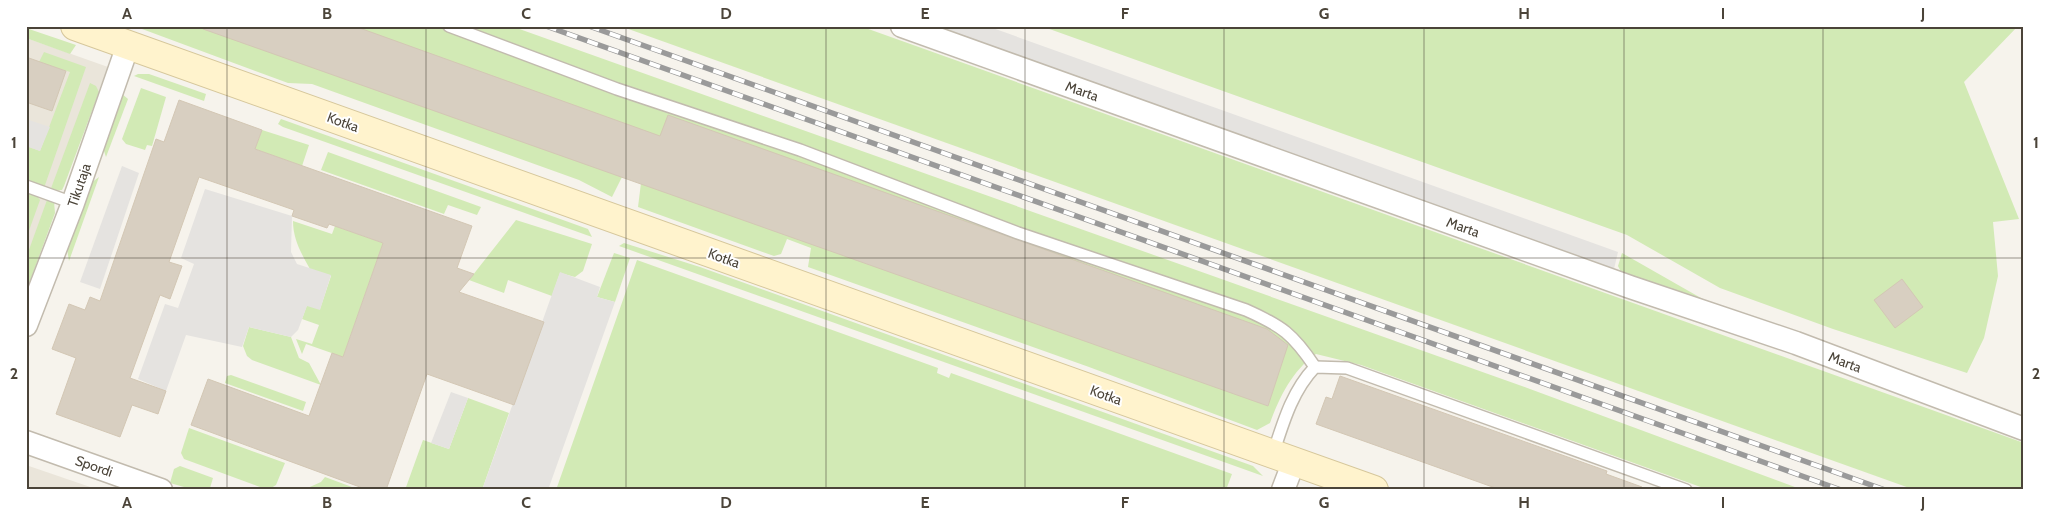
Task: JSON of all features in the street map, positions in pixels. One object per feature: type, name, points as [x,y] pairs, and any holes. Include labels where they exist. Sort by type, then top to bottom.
[{"type":"street","name":"Kotka","points":[[75,26],[1374,490]]},
{"type":"street","name":"Marta","points":[[902,26],[1630,287],[1796,343],[2024,429]]},
{"type":"street","name":"Tikutaja","points":[[26,325],[73,203],[128,45]]},
{"type":"street","name":"Spordi","points":[[26,442],[161,490]]},
{"type":"street","points":[[1283,458],[1283,490]]},
{"type":"lane","points":[[449,26],[617,89],[800,150],[1018,233],[1246,310],[1279,325],[1298,342],[1315,367]]},
{"type":"lane","points":[[26,186],[73,203]]},
{"type":"lane","points":[[1283,458],[1289,406],[1305,378],[1315,367],[1347,368],[1686,490]]},
{"type":"shaded area","points":[[937,26],[987,26],[1618,252],[1614,269]]},
{"type":"shaded area","points":[[26,38],[108,67],[26,277]]},
{"type":"shaded area","points":[[26,119],[50,127],[40,151],[26,146]]},
{"type":"shaded area","points":[[122,166],[139,173],[100,289],[80,282]]},
{"type":"shaded area","points":[[205,189],[292,216],[291,252],[297,264],[331,275],[320,310],[307,306],[298,330],[291,337],[249,327],[242,347],[186,335],[166,391],[138,379],[165,304],[178,308],[194,264],[181,258]]},
{"type":"shaded area","points":[[560,272],[600,287],[597,297],[615,302],[548,490],[482,490]]},
{"type":"shaded area","points":[[451,392],[468,398],[449,449],[431,443]]},
{"type":"shaded area","points":[[26,465],[99,490],[26,490]]},
{"type":"green space","points":[[134,26],[511,26],[1530,389],[1803,490],[1709,490],[1361,365],[1316,354],[1300,368],[1288,385],[1270,423],[1257,430],[1089,367],[808,267],[811,248],[787,239],[781,254],[774,256],[638,207],[641,183],[622,177],[612,197],[579,180],[312,84],[288,83]]},
{"type":"green space","points":[[620,26],[860,26],[2024,443],[2024,490],[1915,490]]},
{"type":"green space","points":[[1041,26],[2018,26],[1964,82],[2019,219],[1993,222],[1998,276],[1984,338],[1967,373],[1833,329],[1720,288],[1627,235]]},
{"type":"green space","points":[[26,28],[76,45],[70,54],[26,38]]},
{"type":"green space","points":[[44,52],[86,67],[44,188],[26,182],[26,146],[40,151],[70,72],[39,62]]},
{"type":"green space","points":[[149,74],[206,94],[204,101],[134,76]]},
{"type":"green space","points":[[90,83],[96,86],[99,92],[64,186],[62,190],[50,191]]},
{"type":"green space","points":[[141,88],[166,97],[152,146],[147,145],[145,150],[126,144],[122,139]]},
{"type":"green space","points":[[122,94],[128,99],[106,157],[103,148]]},
{"type":"green space","points":[[281,119],[588,229],[592,237],[283,127],[278,124]]},
{"type":"green space","points":[[262,130],[309,145],[302,166],[255,149]]},
{"type":"green space","points":[[328,152],[481,207],[477,215],[448,205],[444,214],[321,170]]},
{"type":"green space","points":[[99,177],[69,261],[67,249],[91,183]]},
{"type":"green space","points":[[26,192],[37,196],[40,200],[26,239]]},
{"type":"green space","points":[[47,200],[54,202],[55,213],[26,292],[26,258]]},
{"type":"green space","points":[[516,220],[592,244],[583,271],[575,277],[560,273],[552,296],[508,280],[504,293],[469,280]]},
{"type":"green space","points":[[293,221],[332,234],[335,226],[383,243],[343,357],[306,344],[302,354],[296,339],[312,344],[319,325],[302,319],[307,305],[320,309],[331,276],[310,269],[296,240]]},
{"type":"green space","points":[[624,243],[700,267],[1253,466],[1263,476],[619,246]]},
{"type":"green space","points":[[614,253],[630,258],[615,302],[597,297]]},
{"type":"green space","points":[[1622,253],[1715,306],[1621,272],[1618,266]]},
{"type":"green space","points":[[637,260],[938,368],[937,373],[949,378],[951,373],[1232,474],[1226,490],[556,490]]},
{"type":"green space","points":[[249,327],[291,337],[299,358],[309,363],[321,385],[252,360],[247,356],[243,346]]},
{"type":"green space","points":[[231,375],[306,402],[303,411],[225,383],[227,376]]},
{"type":"green space","points":[[468,398],[509,413],[482,490],[405,490],[423,440],[449,449]]},
{"type":"green space","points":[[189,428],[285,463],[276,485],[268,490],[184,459],[181,453]]},
{"type":"green space","points":[[180,466],[213,478],[210,488],[191,489],[170,483],[174,469]]},
{"type":"green space","points":[[325,477],[360,490],[303,490],[321,482]]},
{"type":"building","points":[[204,26],[354,26],[660,136],[668,115],[1267,329],[1288,345],[1268,406],[203,29]]},
{"type":"building","points":[[26,57],[66,71],[52,111],[26,102]]},
{"type":"building","points":[[179,100],[262,130],[255,149],[472,226],[457,268],[474,274],[459,292],[544,322],[514,405],[427,374],[386,490],[368,490],[191,425],[208,379],[309,416],[332,353],[343,357],[383,243],[329,224],[327,228],[292,216],[294,210],[199,177],[169,262],[182,266],[170,299],[160,295],[130,378],[166,391],[158,414],[132,405],[120,437],[56,414],[76,358],[52,349],[69,304],[85,310],[90,297],[100,301],[156,139],[164,142]]},
{"type":"building","points":[[1902,279],[1923,307],[1895,328],[1874,300]]},
{"type":"building","points":[[1340,376],[1607,471],[1606,474],[1642,487],[1641,490],[1501,490],[1316,424],[1326,397],[1332,399]]},
{"type":"railway","points":[[546,26],[1841,490]]},
{"type":"railway","points":[[589,26],[1885,490]]}]
